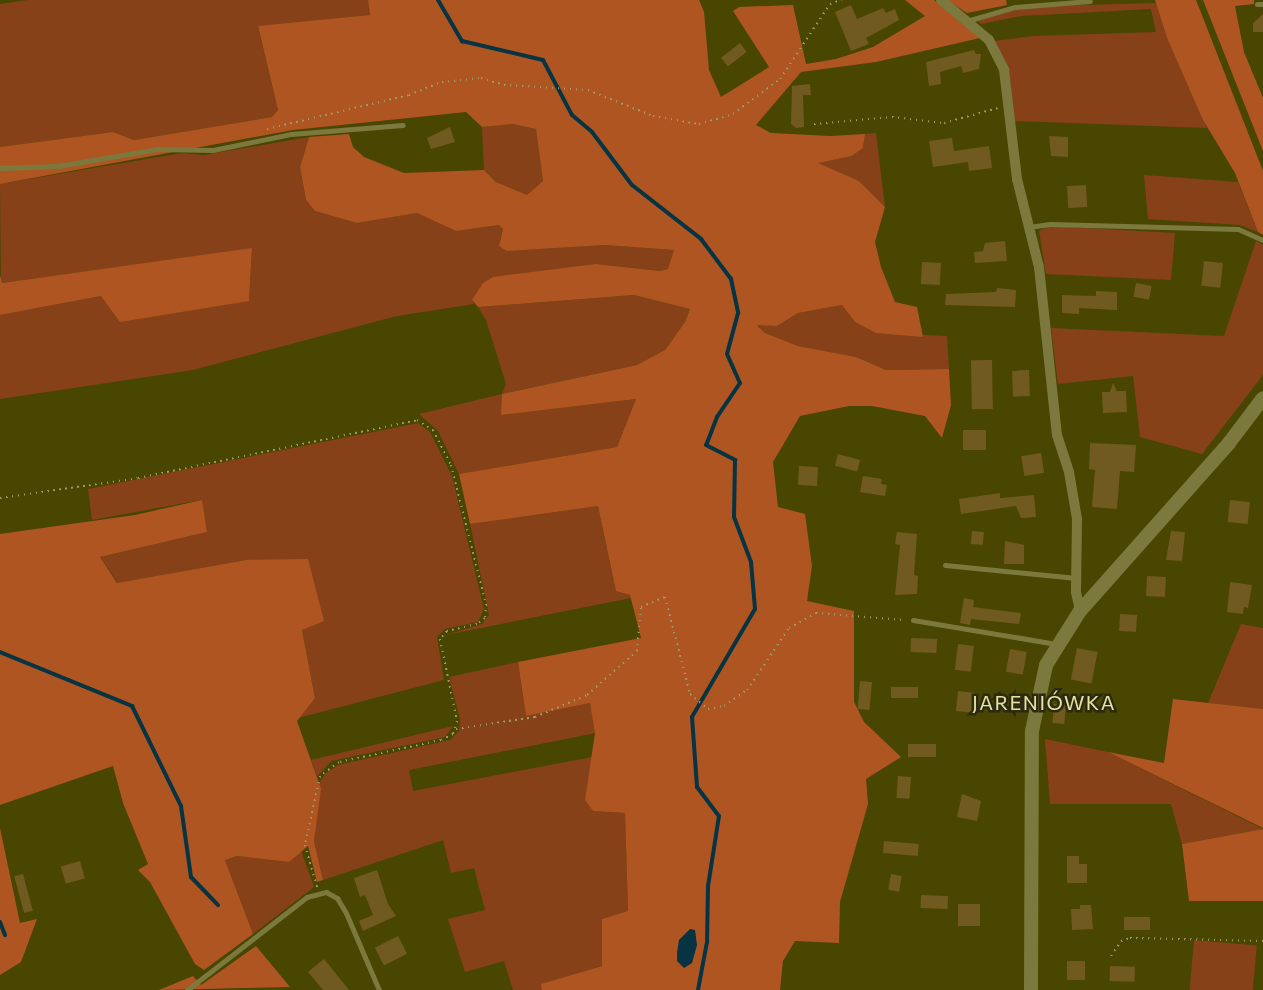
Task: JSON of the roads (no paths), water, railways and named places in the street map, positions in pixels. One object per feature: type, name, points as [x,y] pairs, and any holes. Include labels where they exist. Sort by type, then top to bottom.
[{"type":"street","points":[[941,0],[970,20],[989,40],[1004,70],[1017,178],[1039,267],[1057,435],[1069,472],[1077,519],[1076,578],[1080,611]]},
{"type":"street","points":[[1031,990],[1032,731],[1037,695],[1056,644],[1080,611],[1229,443],[1263,398]]},
{"type":"lane","points":[[970,20],[1015,7],[1090,1]]},
{"type":"lane","points":[[0,168],[58,166],[157,148],[213,150],[264,140],[403,125]]},
{"type":"lane","points":[[1029,227],[1050,224],[1238,229],[1263,240]]},
{"type":"lane","points":[[945,565],[1076,578]]},
{"type":"lane","points":[[913,620],[1056,644]]},
{"type":"lane","points":[[187,990],[302,900],[320,892],[331,894],[342,905],[379,990]]},
{"type":"water","points":[[690,929],[695,930],[697,945],[692,963],[684,968],[677,961],[679,940]]},
{"type":"waterway","points":[[438,0],[462,41],[543,60],[572,115],[592,132],[632,185],[701,239],[731,279],[738,313],[727,354],[740,383],[717,417],[706,445],[735,460],[734,517],[751,562],[755,609],[692,717],[697,787],[719,816],[708,886],[707,942],[698,990]]},
{"type":"waterway","points":[[0,652],[132,706],[181,806],[191,877],[218,905]]},
{"type":"waterway","points":[[0,922],[5,935]]},
{"type":"district","name":"JARENIÓWKA","points":[[1044,702]]}]
